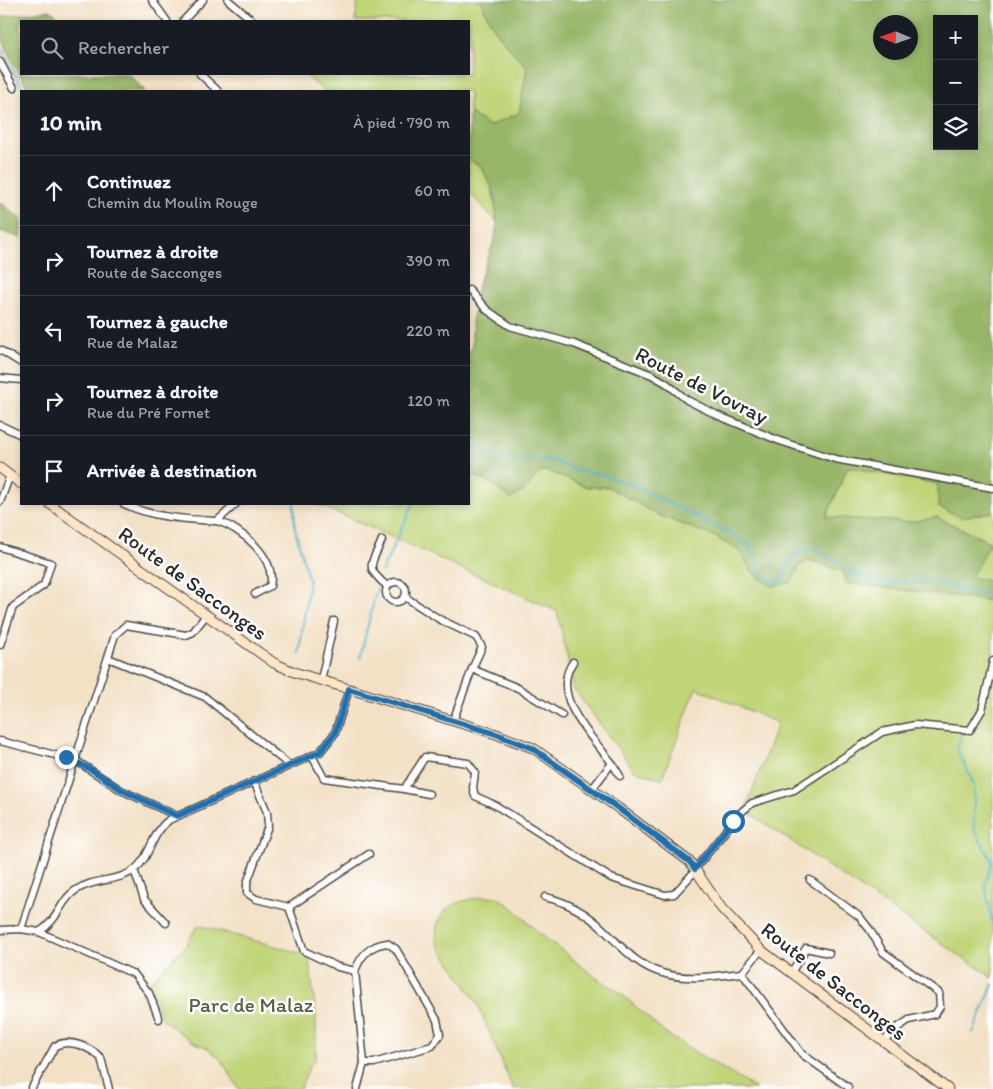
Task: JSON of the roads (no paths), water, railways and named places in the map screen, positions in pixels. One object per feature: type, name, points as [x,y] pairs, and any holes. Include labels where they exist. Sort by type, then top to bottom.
[{"type":"street","points":[[152,0],[166,20]]},
{"type":"street","points":[[184,20],[203,0]]},
{"type":"street","points":[[228,0],[252,20]]},
{"type":"street","points":[[0,62],[14,88]]},
{"type":"street","points":[[201,75],[217,90]]},
{"type":"street","name":"Route de Vovray","points":[[470,291],[487,310],[510,326],[574,344],[652,375],[703,408],[780,441],[835,458],[993,488]]},
{"type":"street","points":[[0,350],[20,362]]},
{"type":"street","points":[[0,378],[20,380]]},
{"type":"street","points":[[0,425],[20,435]]},
{"type":"street","points":[[0,468],[16,481]]},
{"type":"street","points":[[0,472],[16,481]]},
{"type":"street","points":[[0,502],[16,481]]},
{"type":"street","name":"Route de Sacconges","points":[[51,505],[274,663],[294,672],[515,740],[532,748],[592,789],[690,862],[722,910],[761,950],[948,1089]]},
{"type":"street","points":[[126,505],[150,515],[217,521],[243,534],[264,558],[270,574],[270,586],[254,594]]},
{"type":"street","points":[[217,521],[235,505]]},
{"type":"street","points":[[382,540],[371,562],[371,568],[374,575],[387,586]]},
{"type":"street","points":[[0,547],[51,563],[44,585],[13,607],[0,645]]},
{"type":"street","points":[[387,586],[396,582],[401,584],[404,587],[405,597]]},
{"type":"street","points":[[387,586],[386,595],[392,602],[397,602],[405,597]]},
{"type":"street","points":[[405,597],[439,619],[476,636],[482,647],[472,668],[453,721]]},
{"type":"street","points":[[21,929],[115,635],[121,628],[131,626],[186,635],[193,632],[206,614]]},
{"type":"street","points":[[322,680],[334,621]]},
{"type":"street","points":[[108,658],[205,697],[289,765]]},
{"type":"street","points":[[404,789],[425,757],[468,763],[475,772],[475,796],[495,805],[611,878],[665,895],[674,894],[696,870],[733,821],[752,803],[762,798],[794,790],[882,732],[897,727],[915,725],[970,730],[982,710],[993,661]]},
{"type":"street","points":[[573,662],[566,674],[568,700],[620,776]]},
{"type":"street","points":[[472,668],[518,688],[562,715]]},
{"type":"street","points":[[39,932],[51,925],[64,902],[76,890],[134,870],[144,857],[158,831],[177,816],[254,780],[312,756],[330,741],[340,719],[349,689]]},
{"type":"street","points":[[0,741],[75,760],[122,790],[177,816]]},
{"type":"street","points":[[312,756],[324,778],[429,794]]},
{"type":"street","points":[[592,789],[612,764]]},
{"type":"street","points":[[254,780],[267,812],[268,826],[247,883],[247,893],[256,899],[289,907],[369,854]]},
{"type":"street","points":[[134,870],[144,899],[166,924]]},
{"type":"street","points":[[810,880],[860,916],[884,952],[939,993],[940,1006],[935,1014],[909,1020],[894,1030],[884,1042]]},
{"type":"street","points":[[545,897],[583,913],[634,959],[660,973],[687,978],[742,973],[761,950]]},
{"type":"street","points":[[289,907],[304,951],[338,967],[355,971]]},
{"type":"street","points":[[0,930],[21,929],[39,932],[138,977],[149,993],[159,1020]]},
{"type":"street","points":[[357,1089],[364,1063],[361,1056],[355,971],[360,958],[376,944],[387,942],[396,949],[437,1020],[440,1035],[432,1046],[374,1063],[364,1063]]},
{"type":"street","points":[[791,973],[806,948],[829,954]]},
{"type":"street","points":[[742,973],[802,1054],[848,1087]]},
{"type":"street","points":[[31,1089],[50,1052],[62,1042],[77,1044],[97,1053],[103,1064],[109,1089]]},
{"type":"waterway","points":[[0,47],[23,90]]},
{"type":"waterway","points":[[470,444],[504,461],[552,460],[576,471],[599,474],[628,483],[728,532],[750,546],[761,573],[769,580],[780,582],[789,563],[802,548],[817,549],[851,572],[877,584],[896,581],[936,582],[970,592],[993,594]]},
{"type":"waterway","points":[[294,505],[295,529],[309,581],[299,654]]},
{"type":"waterway","points":[[382,571],[413,505]]},
{"type":"waterway","points":[[360,658],[377,588]]},
{"type":"waterway","points":[[967,725],[977,706]]},
{"type":"waterway","points":[[962,734],[957,749],[974,784],[974,830],[992,861],[985,885],[993,926]]},
{"type":"waterway","points":[[973,1033],[993,984]]},
{"type":"park label","name":"Parc de Malaz","points":[[251,1004]]}]
